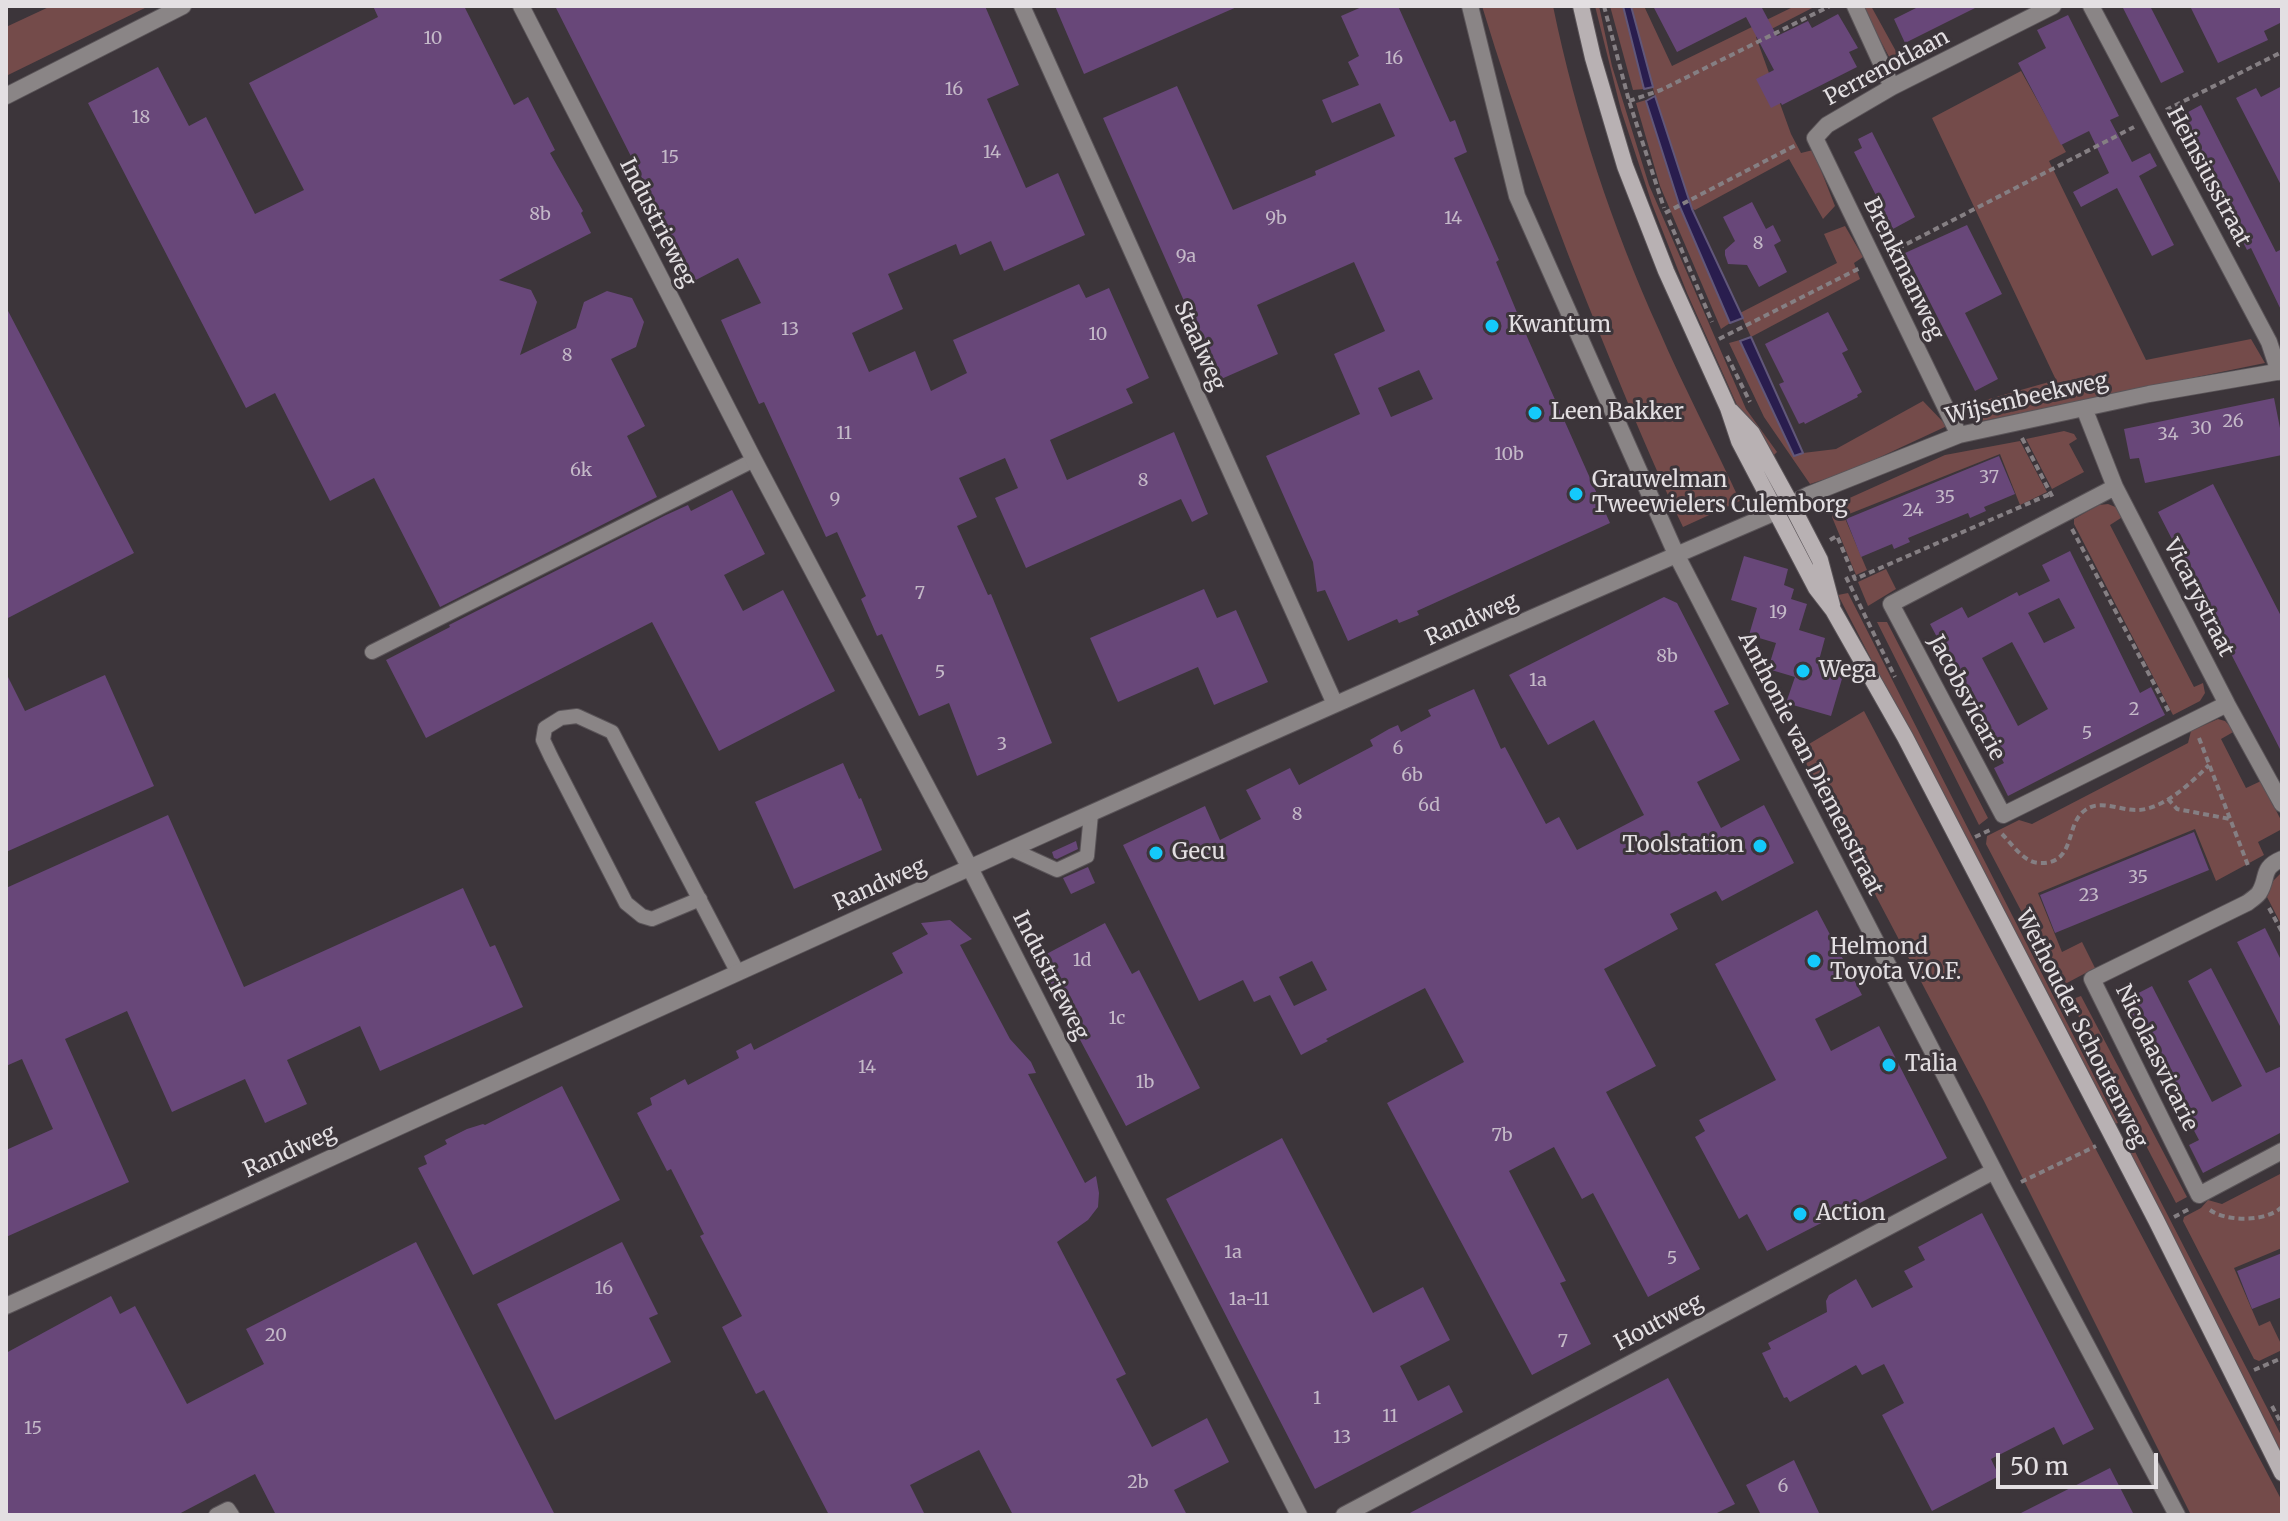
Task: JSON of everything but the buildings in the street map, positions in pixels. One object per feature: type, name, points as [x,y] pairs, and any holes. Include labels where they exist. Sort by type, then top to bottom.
[{"type":"street","points":[[6,96],[183,6]]},
{"type":"street","name":"Industrieweg","points":[[521,6],[754,460],[970,868],[1299,1515]]},
{"type":"street","name":"Staalweg","points":[[1022,6],[1335,704]]},
{"type":"street","name":"Anthonie van Diemenstraat","points":[[1470,6],[1517,196],[1676,554],[1994,1171],[2177,1515]]},
{"type":"street","name":"Wethouder Schoutenweg","points":[[1581,6],[1625,166],[1666,271],[1728,408],[1739,441],[1784,508],[1816,588],[1833,610],[1905,737],[2282,1473]]},
{"type":"street","points":[[1855,6],[1892,87]]},
{"type":"street","name":"Perrenotlaan","points":[[1815,138],[1827,125],[1892,87],[2053,6]]},
{"type":"street","name":"Heinsiusstraat","points":[[2091,6],[2276,341],[2281,371]]},
{"type":"street","name":"Brenkmanweg","points":[[1815,138],[1959,435]]},
{"type":"street","name":"Wijsenbeekweg","points":[[1784,508],[1808,495],[1959,435],[2149,394],[2281,371]]},
{"type":"street","name":"Vicarystraat","points":[[2084,408],[2115,487],[2282,804]]},
{"type":"street","name":"Jacobsvicarie","points":[[2115,487],[1891,604],[2003,815],[2227,704]]},
{"type":"street","name":"Randweg","points":[[6,1306],[1011,849],[1784,508]]},
{"type":"street","points":[[2265,770],[2282,762]]},
{"type":"street","points":[[2260,892],[2263,875],[2272,863],[2282,859]]},
{"type":"street","name":"Nicolaasvicarie","points":[[2199,1195],[2092,979],[2247,903],[2260,892]]},
{"type":"street","points":[[2199,1195],[2282,1151]]},
{"type":"street","name":"Houtweg","points":[[1344,1515],[1994,1171]]},
{"type":"lane","points":[[372,652],[754,460]]},
{"type":"lane","points":[[700,899],[652,919],[642,916],[626,903],[543,740],[545,728],[561,718],[577,716],[612,732],[700,899],[738,973]]},
{"type":"lane","points":[[1011,849],[1057,870],[1087,856],[1091,814]]},
{"type":"lane","points":[[216,1515],[228,1509],[232,1515]]},
{"type":"path","points":[[1604,6],[1629,101],[1665,213],[1713,325]]},
{"type":"path","points":[[1629,101],[1661,90],[1830,6]]},
{"type":"path","points":[[1754,411],[1719,339],[2282,52]]},
{"type":"path","points":[[1665,213],[1815,138]]},
{"type":"path","points":[[2017,422],[2061,516],[2071,526],[2209,765],[2251,871],[2263,875]]},
{"type":"path","points":[[1828,541],[1837,536],[1855,579],[2050,494]]},
{"type":"path","points":[[1994,827],[2027,861],[2043,864],[2063,853],[2084,810],[2095,805],[2140,810],[2177,795],[2209,765]]},
{"type":"path","points":[[2168,799],[2177,809],[2230,819]]},
{"type":"path","points":[[2260,892],[2282,932]]},
{"type":"path","points":[[2004,1190],[2113,1138]]},
{"type":"path","points":[[2199,1195],[2208,1209],[2223,1218],[2267,1216],[2282,1207]]},
{"type":"path","points":[[2254,1370],[2282,1358]]},
{"type":"shaded area","points":[[51,6],[149,6],[6,76],[6,27]]},
{"type":"shaded area","points":[[1482,6],[1553,6],[1584,130],[1626,251],[1669,352],[1740,501],[1683,527],[1640,433],[1569,255],[1523,131]]},
{"type":"shaded area","points":[[1595,6],[1599,6],[1612,66],[1649,185],[1746,409],[1777,452],[1773,456],[1741,414],[1687,293],[1652,204],[1621,110]]},
{"type":"shaded area","points":[[1610,6],[1623,6],[1644,89],[1633,90]]},
{"type":"shaded area","points":[[1623,6],[1631,6],[1653,87],[1644,89]]},
{"type":"shaded area","points":[[1631,6],[1644,6],[1672,66],[1795,6],[1816,6],[1756,37],[1791,134],[1801,153],[1813,150],[1835,206],[1823,219],[1789,159],[1692,209],[1655,96]]},
{"type":"shaded area","points":[[1862,6],[1871,6],[1903,64],[1895,68]]},
{"type":"shaded area","points":[[2021,71],[2066,152],[2049,161],[2146,360],[2251,339],[2265,363],[1982,421],[1975,403],[2056,380],[1932,118]]},
{"type":"shaded area","points":[[1655,96],[1692,209],[1743,318],[1730,323],[1680,207],[1646,101]]},
{"type":"shaded area","points":[[1646,100],[1680,207],[1730,323],[1721,329],[1660,186],[1636,103]]},
{"type":"shaded area","points":[[1845,226],[1863,257],[1854,263],[1860,279],[1751,337],[1740,313],[1837,263],[1824,234]]},
{"type":"shaded area","points":[[1751,337],[1803,453],[1794,456],[1740,341]]},
{"type":"shaded area","points":[[1740,340],[1794,456],[1836,449],[1923,401],[1947,426],[1850,471],[1810,484],[1764,417],[1729,343]]},
{"type":"shaded area","points":[[2064,431],[2074,434],[2077,439],[2069,444],[2084,472],[2052,489],[2026,439]]},
{"type":"shaded area","points":[[2020,441],[2047,492],[2020,505],[2000,454],[1844,516],[1867,570],[1856,575],[1832,517],[1834,505],[1945,455]]},
{"type":"shaded area","points":[[2099,505],[2118,508],[2124,516],[2110,525],[2194,687],[2203,683],[2205,693],[2200,701],[2173,715],[2074,524],[2074,519]]},
{"type":"shaded area","points":[[1886,569],[1896,589],[1868,606],[1858,582]]},
{"type":"shaded area","points":[[1848,593],[2118,1123],[2112,1125],[1838,595]]},
{"type":"shaded area","points":[[1877,622],[1887,622],[1988,818],[1979,825]]},
{"type":"shaded area","points":[[1864,711],[2282,1501],[2282,1515],[2191,1515],[1984,1101],[1799,750]]},
{"type":"shaded area","points":[[2218,719],[2225,721],[2235,731],[2221,739],[2246,788],[2261,781],[2282,822],[2282,829],[2258,842],[2264,855],[2216,881],[2195,829],[2038,893],[2062,952],[2082,942],[2095,968],[2065,984],[2059,983],[1986,844],[1987,836],[2019,820],[2032,824],[2188,743],[2191,731]]},
{"type":"shaded area","points":[[2282,872],[2282,926],[2267,897],[2273,881]]},
{"type":"shaded area","points":[[2081,996],[2187,1197],[2176,1203],[2070,1000]]},
{"type":"shaded area","points":[[2130,1142],[2282,1437],[2282,1458],[2122,1143]]},
{"type":"shaded area","points":[[2282,1173],[2282,1248],[2234,1268],[2259,1326],[2270,1321],[2282,1346],[2282,1350],[2259,1361],[2254,1359],[2183,1221],[2184,1217],[2201,1208],[2208,1200],[2222,1204]]},
{"type":"place","name":"Kwantum","points":[[1492,326]]},
{"type":"place","name":"Leen Bakker","points":[[1535,413]]},
{"type":"place","name":"Grauwelman Tweewielers Culemborg","points":[[1576,494]]},
{"type":"place","name":"Wega","points":[[1803,671]]},
{"type":"place","name":"Toolstation","points":[[1760,846]]},
{"type":"place","name":"Gecu","points":[[1156,853]]},
{"type":"place","name":"Helmond Toyota V.O.F.","points":[[1814,961]]},
{"type":"place","name":"Talia","points":[[1889,1065]]},
{"type":"place","name":"Action","points":[[1800,1214]]}]
